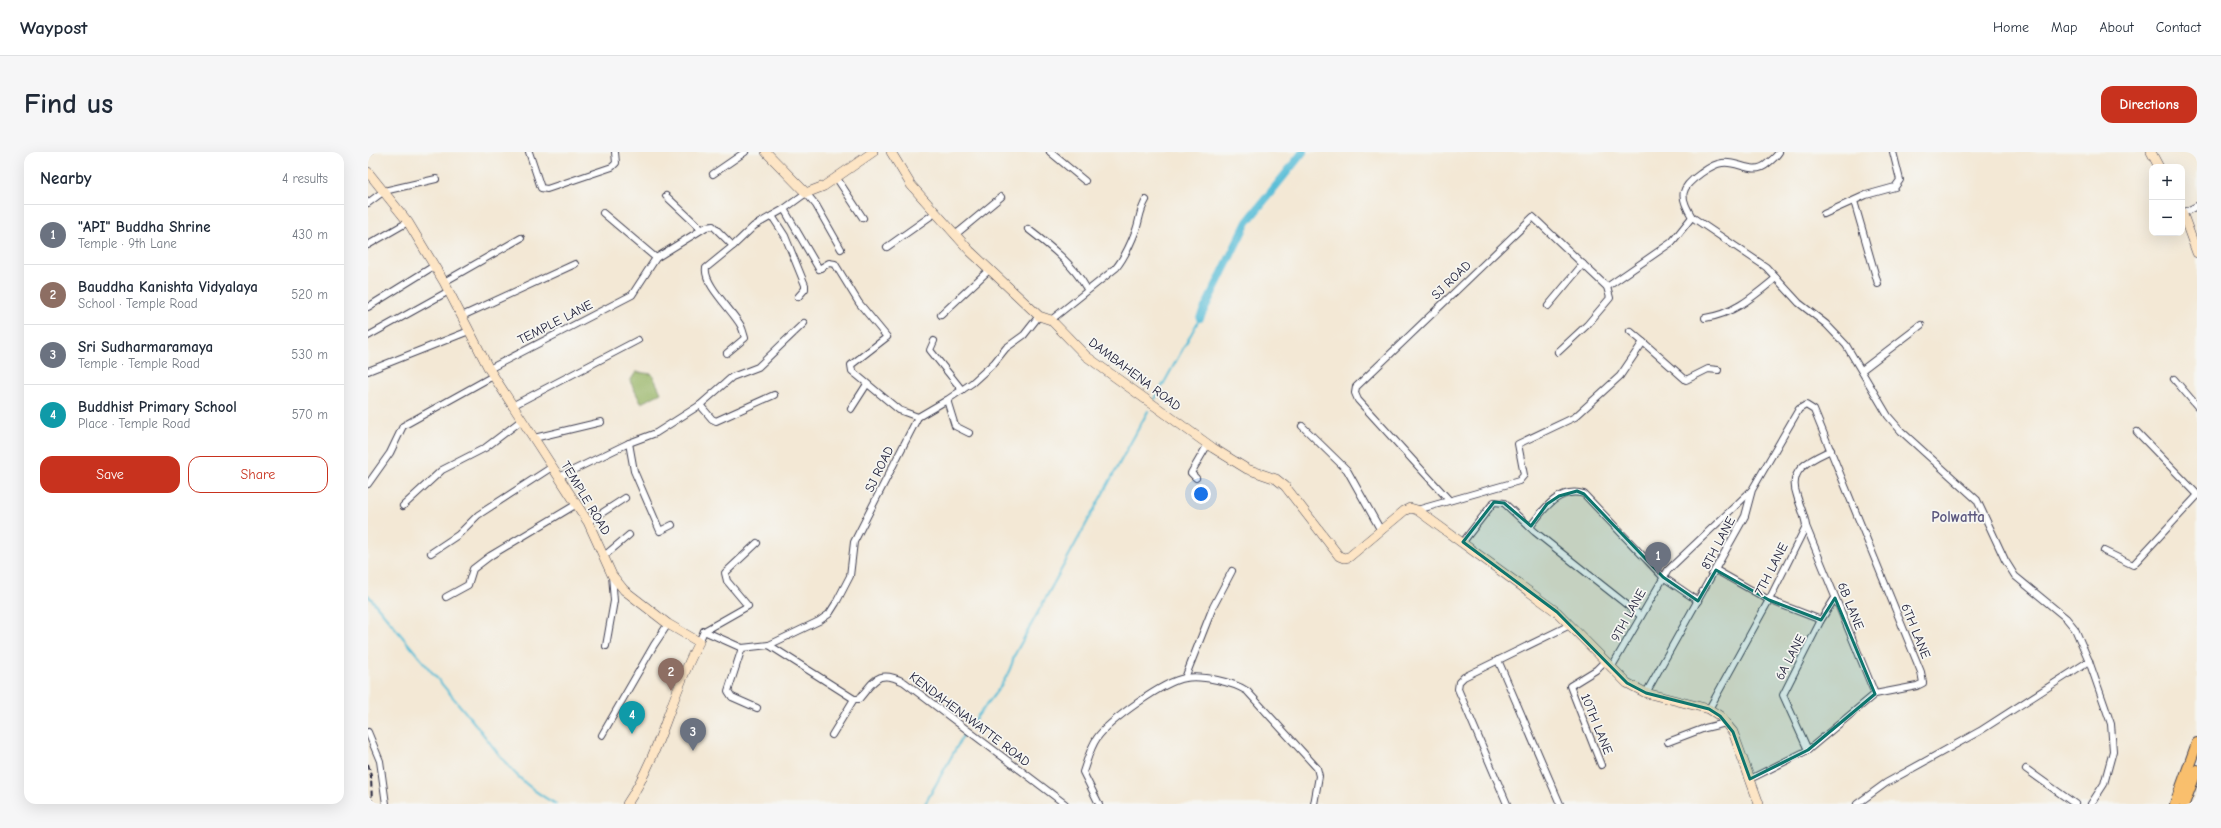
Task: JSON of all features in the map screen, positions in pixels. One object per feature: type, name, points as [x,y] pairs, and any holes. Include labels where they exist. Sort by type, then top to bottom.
[{"type":"main road","points":[[2175,804],[2197,743]]},
{"type":"main road","points":[[2184,804],[2195,783],[2197,770]]},
{"type":"street","points":[[529,152],[541,188],[547,189],[612,167],[616,162],[615,152]]},
{"type":"street","points":[[713,174],[745,152]]},
{"type":"street","points":[[766,152],[816,205],[841,249]]},
{"type":"street","points":[[726,353],[745,338],[741,326],[717,293],[705,272],[706,268],[733,246],[754,226],[784,209],[806,193],[812,192],[873,152]]},
{"type":"street","name":"DAMBAHENA ROAD","points":[[891,152],[910,185],[935,213],[989,270],[1039,316],[1051,320],[1086,356],[1208,444],[1247,468],[1276,479],[1286,486],[1339,556],[1344,558],[1349,557],[1380,529],[1404,511],[1410,508],[1417,510]]},
{"type":"street","points":[[1050,152],[1085,181]]},
{"type":"street","points":[[1779,152],[1765,166],[1758,169],[1722,162],[1711,167],[1686,184],[1682,196],[1685,206],[1692,217],[1766,267],[1799,303],[1826,324],[1846,345],[1888,416],[1901,431],[1977,500],[2005,560],[2015,576],[2066,618],[2075,629],[2089,661],[2111,724],[2113,751],[2104,784],[2091,804]]},
{"type":"street","points":[[1824,214],[1866,196],[1895,187],[1900,180],[1893,152]]},
{"type":"street","points":[[2151,152],[2157,164]]},
{"type":"street","name":"TEMPLE ROAD","points":[[368,172],[408,222],[449,291],[491,373],[588,522],[612,575],[624,590],[668,624],[699,642]]},
{"type":"street","points":[[836,177],[863,218]]},
{"type":"street","points":[[368,203],[384,191],[436,179]]},
{"type":"street","points":[[666,196],[701,229]]},
{"type":"street","points":[[955,235],[1000,197]]},
{"type":"street","points":[[1051,320],[1087,289],[1116,268],[1123,258],[1137,228],[1139,213],[1146,200]]},
{"type":"street","points":[[1854,201],[1878,284]]},
{"type":"street","points":[[2185,211],[2197,206]]},
{"type":"street","points":[[784,209],[819,269],[829,263],[835,264],[859,303],[887,337],[851,365],[852,371],[899,410],[918,417],[962,390],[994,363],[1006,348],[1024,335],[1039,316]]},
{"type":"street","points":[[603,213],[656,258],[701,229],[713,226],[733,246]]},
{"type":"street","points":[[887,247],[935,213]]},
{"type":"street","points":[[772,216],[786,236],[804,285],[805,289],[798,297]]},
{"type":"street","name":"SJ ROAD","points":[[1449,500],[1358,400],[1355,393],[1356,387],[1533,217],[1607,288]]},
{"type":"street","points":[[1558,352],[1587,325],[1610,298],[1607,288],[1672,242],[1692,217]]},
{"type":"street","points":[[2185,220],[2197,253]]},
{"type":"street","points":[[368,245],[408,222]]},
{"type":"street","points":[[1028,229],[1054,248],[1082,280],[1087,289]]},
{"type":"street","points":[[444,282],[521,238]]},
{"type":"street","name":"TEMPLE LANE","points":[[368,484],[390,453],[404,426],[491,373],[632,295],[656,258]]},
{"type":"street","points":[[462,316],[575,264]]},
{"type":"street","points":[[1548,306],[1583,264]]},
{"type":"street","points":[[368,307],[434,266]]},
{"type":"street","points":[[941,315],[989,270]]},
{"type":"street","points":[[1705,318],[1721,316],[1735,309],[1776,278]]},
{"type":"street","points":[[368,336],[449,291]]},
{"type":"street","points":[[559,477],[629,443],[656,432],[700,405],[732,377],[758,367],[804,323]]},
{"type":"street","points":[[1862,370],[1921,325]]},
{"type":"street","points":[[1630,330],[1686,380],[1708,369],[1718,370]]},
{"type":"street","points":[[368,371],[469,331]]},
{"type":"street","points":[[512,406],[638,340]]},
{"type":"street","points":[[934,341],[930,350],[962,390]]},
{"type":"street","points":[[1417,510],[1519,481],[1524,475],[1524,467],[1518,444],[1575,417],[1620,376],[1643,342]]},
{"type":"street","points":[[2174,379],[2197,406]]},
{"type":"street","points":[[851,409],[867,384]]},
{"type":"street","points":[[700,405],[712,419],[716,421],[774,395]]},
{"type":"street","points":[[947,400],[955,426],[969,433]]},
{"type":"street","name":"6TH LANE","points":[[1750,779],[1808,750],[1875,694],[1917,686],[1922,683],[1923,678],[1814,410],[1806,405]]},
{"type":"street","name":"8TH LANE","points":[[1646,694],[1745,516],[1752,490],[1799,409],[1806,405]]},
{"type":"street","name":"SJ ROAD","points":[[769,645],[819,621],[828,614],[836,603],[850,576],[854,542],[918,417]]},
{"type":"street","points":[[403,506],[442,470],[485,448],[522,420]]},
{"type":"street","points":[[534,438],[601,422]]},
{"type":"street","points":[[1302,426],[1347,470],[1380,529]]},
{"type":"street","points":[[2104,552],[2133,565],[2197,495],[2137,432]]},
{"type":"street","points":[[629,443],[634,470],[660,531],[672,525]]},
{"type":"street","points":[[1196,478],[1191,473],[1208,444]]},
{"type":"street","points":[[1806,526],[1796,494],[1794,481],[1795,473],[1801,466],[1831,450]]},
{"type":"street","points":[[431,553],[458,535],[478,515],[552,467]]},
{"type":"street","name":"9TH LANE","points":[[1608,665],[1641,616],[1662,577],[1752,490]]},
{"type":"street","points":[[1530,527],[1548,504],[1559,496],[1577,491],[1584,494],[1662,577],[1698,601]]},
{"type":"street","points":[[588,522],[625,498]]},
{"type":"street","points":[[1463,542],[1494,502],[1504,503],[1530,527],[1641,616]]},
{"type":"street","points":[[446,597],[468,585],[473,569],[490,556],[577,504]]},
{"type":"street","points":[[1417,510],[1463,542],[1557,612],[1627,683],[1646,694],[1708,709],[1720,716],[1732,732],[1759,804]]},
{"type":"street","name":"6B LANE","points":[[1806,526],[1875,694]]},
{"type":"street","name":"7TH LANE","points":[[1708,709],[1769,600],[1806,526]]},
{"type":"street","points":[[604,556],[629,535]]},
{"type":"street","points":[[627,804],[639,786],[680,683],[704,631],[748,606],[727,581],[725,573],[757,543]]},
{"type":"street","points":[[1716,570],[1769,600],[1821,620]]},
{"type":"street","points":[[1185,678],[1213,606],[1232,571]]},
{"type":"street","points":[[606,646],[614,601],[612,575]]},
{"type":"street","name":"6A LANE","points":[[1808,750],[1783,696],[1821,620],[1835,598]]},
{"type":"street","points":[[602,735],[654,645],[668,624]]},
{"type":"street","points":[[1507,804],[1458,689],[1459,682],[1464,677],[1570,625]]},
{"type":"street","points":[[704,631],[742,648],[769,645],[854,699],[832,735]]},
{"type":"street","points":[[742,648],[728,691],[732,697],[757,708]]},
{"type":"street","points":[[1498,660],[1560,804]]},
{"type":"street","points":[[1857,804],[1886,783],[1980,731],[2089,661]]},
{"type":"street","name":"10TH LANE","points":[[1601,765],[1570,686],[1596,670],[1608,665]]},
{"type":"street","name":"KENDAHENAWATTE ROAD","points":[[854,699],[859,699],[876,679],[882,676],[892,676],[904,682],[1065,804]]},
{"type":"street","points":[[1099,804],[1083,772],[1096,739],[1106,727],[1134,706],[1167,685],[1185,678],[1217,680],[1238,685],[1247,691],[1317,768],[1319,776],[1314,804]]},
{"type":"street","points":[[1668,742],[1705,728],[1726,723]]},
{"type":"street","points":[[368,732],[380,761],[386,804]]},
{"type":"street","points":[[2026,769],[2075,804]]},
{"type":"highlighted area","points":[[1577,491],[1584,494],[1663,577],[1698,601],[1716,570],[1769,600],[1821,620],[1835,598],[1875,694],[1808,750],[1750,779],[1733,732],[1720,716],[1709,709],[1646,693],[1627,683],[1557,612],[1463,542],[1494,502],[1504,503],[1531,526],[1547,504],[1559,496]]},
{"type":"green space","points":[[636,372],[652,374],[661,393],[641,403],[630,381]]},
{"type":"waterway","points":[[1200,318],[1247,222],[1303,152]]},
{"type":"waterway","points":[[1155,399],[1200,318]]},
{"type":"waterway","points":[[970,726],[1002,684],[1014,656],[1148,411]]},
{"type":"waterway","points":[[368,595],[518,777],[541,795],[556,804]]},
{"type":"waterway","points":[[925,804],[964,734]]},
{"type":"railway","points":[[368,764],[371,776],[372,804]]},
{"type":"place","name":"\"API\" Buddha Shrine","points":[[1658,575]]},
{"type":"place","name":"Bauddha Kanishta Vidyalaya","points":[[671,691]]},
{"type":"place","name":"Buddhist Primary School","points":[[632,734]]},
{"type":"place","name":"Sri Sudharmaramaya","points":[[693,751]]},
{"type":"district","name":"Polwatta","points":[[1958,517]]}]
